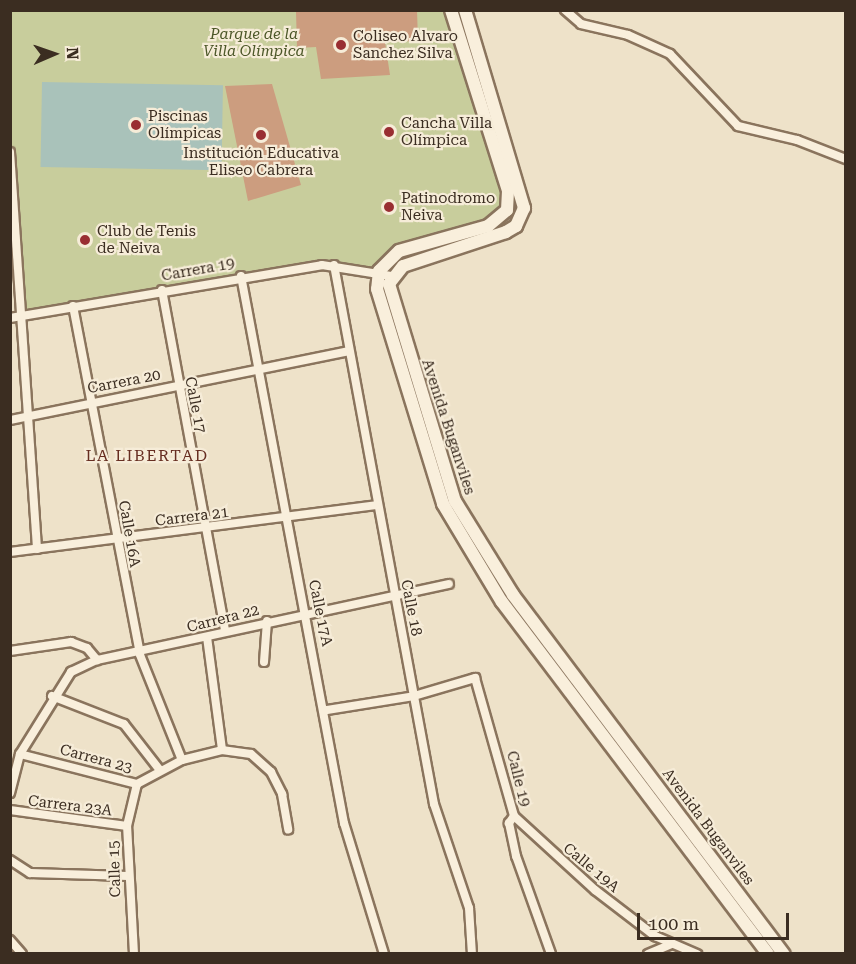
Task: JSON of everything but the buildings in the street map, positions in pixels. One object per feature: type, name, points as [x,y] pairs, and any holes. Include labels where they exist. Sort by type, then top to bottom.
[{"type":"main road","points":[[378,271],[399,251],[488,225],[507,210],[508,191],[451,10]]},
{"type":"main road","points":[[391,276],[404,266],[506,232],[516,226],[524,208],[465,10]]},
{"type":"main road","name":"Avenida Buganviles","points":[[378,271],[383,315],[443,504],[502,602],[768,954]]},
{"type":"main road","name":"Avenida Buganviles","points":[[391,276],[389,294],[455,501],[513,595],[784,954]]},
{"type":"street","points":[[566,10],[581,24],[628,35],[669,54],[738,126],[797,140],[846,159]]},
{"type":"street","points":[[10,152],[30,415],[37,549]]},
{"type":"street","name":"Carrera 19","points":[[10,318],[241,276],[334,265],[378,271],[391,276]]},
{"type":"street","name":"Calle 18","points":[[334,265],[376,505],[396,597],[434,804],[469,908],[472,954]]},
{"type":"street","name":"Calle 17A","points":[[241,276],[305,614],[327,710],[344,823],[384,954]]},
{"type":"street","name":"Calle 17","points":[[162,290],[225,631]]},
{"type":"street","name":"Calle 16A","points":[[73,306],[94,402],[116,540],[140,655],[182,760]]},
{"type":"street","name":"Carrera 20","points":[[10,420],[349,351]]},
{"type":"street","name":"Carrera 21","points":[[10,552],[206,530],[376,505]]},
{"type":"street","name":"Carrera 22","points":[[10,793],[20,754],[52,696],[71,672],[97,660],[140,655],[267,621],[396,597],[449,584]]},
{"type":"street","points":[[264,662],[267,621]]},
{"type":"street","points":[[207,637],[222,750]]},
{"type":"street","points":[[10,651],[71,642],[87,648],[97,660]]},
{"type":"street","name":"Calle 19","points":[[414,696],[475,678],[514,816],[510,831],[551,954]]},
{"type":"street","points":[[52,696],[124,724],[159,769]]},
{"type":"street","points":[[327,710],[414,696]]},
{"type":"street","name":"Carrera 23","points":[[20,754],[137,784],[159,769],[182,760],[222,750],[251,754],[271,772],[282,794],[288,829]]},
{"type":"street","name":"Calle 15","points":[[134,954],[127,826],[137,784]]},
{"type":"street","name":"Carrera 23A","points":[[10,810],[127,826]]},
{"type":"street","name":"Calle 19A","points":[[514,816],[595,890],[683,951],[697,954]]},
{"type":"street","points":[[10,860],[30,873],[128,876]]},
{"type":"street","points":[[10,940],[22,954]]},
{"type":"street","points":[[648,954],[672,944]]},
{"type":"green space","name":"Parque de la Villa Olímpica","points":[[10,11],[451,11],[508,191],[499,221],[421,243],[379,271],[334,265],[23,316],[11,152]]},
{"type":"water","name":"Piscinas Olímpicas","points":[[42,82],[223,85],[221,170],[41,167]]},
{"type":"place","name":"Coliseo Alvaro Sanchez Silva","points":[[341,45]]},
{"type":"place","name":"Piscinas Olímpicas","points":[[136,125]]},
{"type":"place","name":"Cancha Villa Olímpica","points":[[389,132]]},
{"type":"place","name":"Institución Educativa Eliseo Cabrera","points":[[261,135]]},
{"type":"place","name":"Patinodromo Neiva","points":[[389,207]]},
{"type":"place","name":"Club de Tenis de Neiva","points":[[85,240]]},
{"type":"district","name":"LA LIBERTAD","points":[[147,456]]}]
